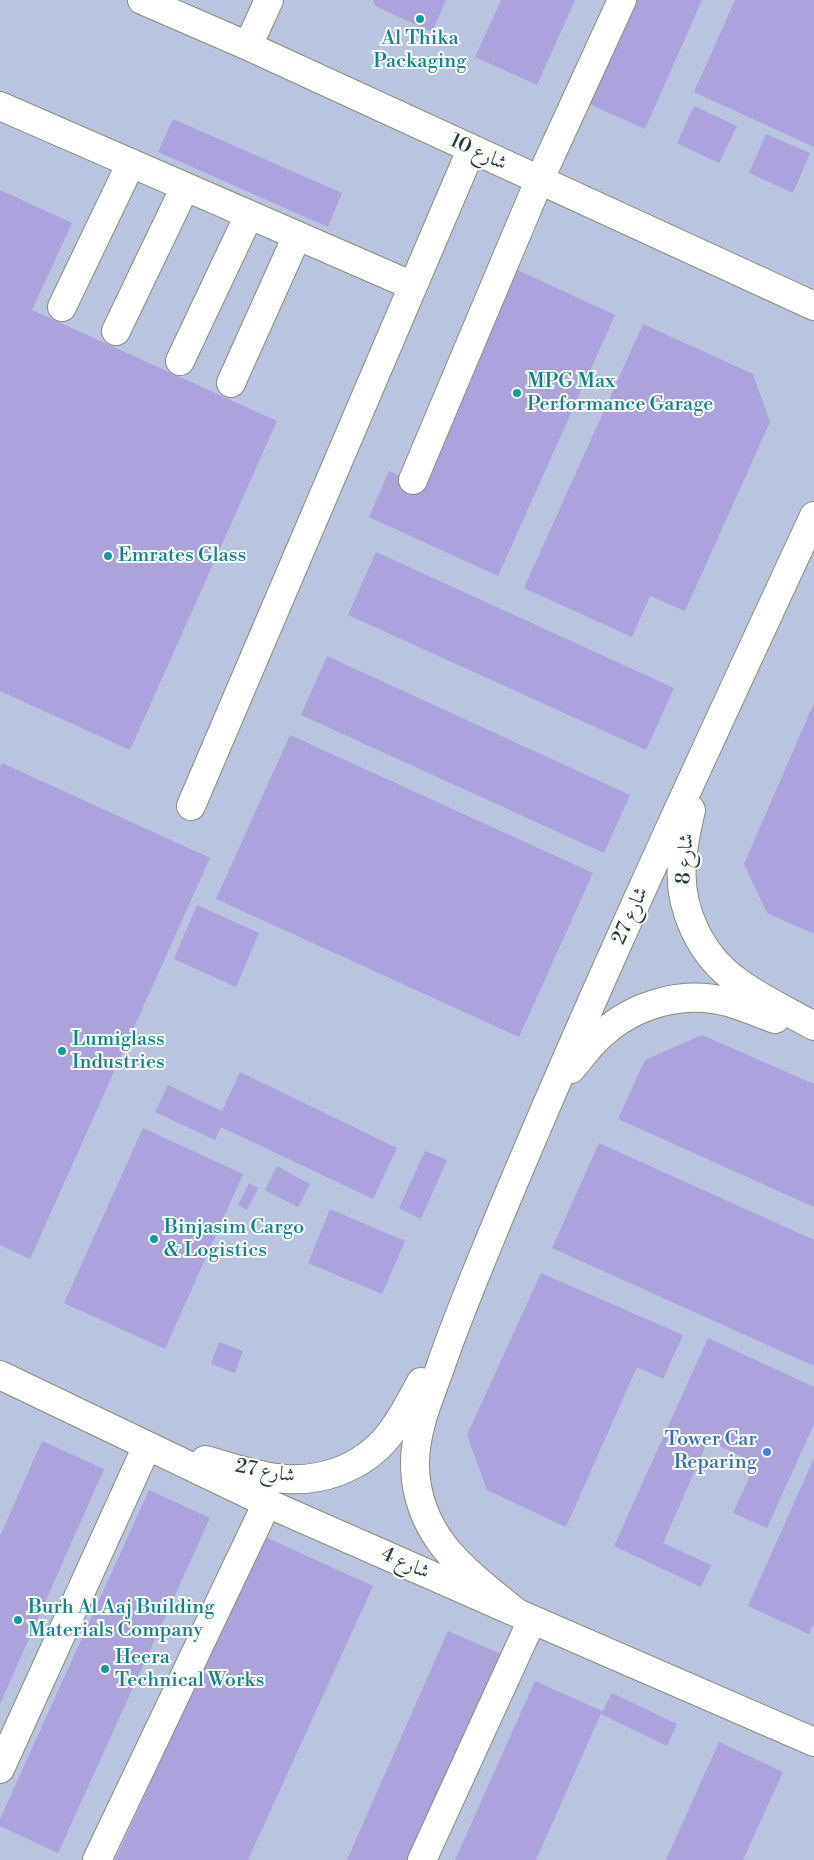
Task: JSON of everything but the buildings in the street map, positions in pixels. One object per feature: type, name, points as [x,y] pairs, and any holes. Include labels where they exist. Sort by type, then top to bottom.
[{"type":"street","name":"شارع 10","points":[[142,0],[248,46],[814,306]]},
{"type":"street","points":[[248,46],[269,0]]},
{"type":"street","points":[[413,480],[539,181],[622,0]]},
{"type":"street","points":[[0,106],[413,286]]},
{"type":"street","points":[[191,806],[471,150]]},
{"type":"street","points":[[62,307],[131,163]]},
{"type":"street","points":[[116,331],[185,187]]},
{"type":"street","points":[[180,361],[250,215]]},
{"type":"street","points":[[231,383],[297,236]]},
{"type":"street","name":"شارع 27","points":[[524,1616],[461,1567],[448,1554],[429,1523],[418,1489],[415,1471],[418,1435],[422,1417],[456,1321],[552,1090],[704,752],[814,516]]},
{"type":"street","name":"شارع 8","points":[[704,752],[685,836],[682,862],[682,882],[690,920],[704,946],[723,969],[738,982],[814,1026]]},
{"type":"street","points":[[552,1090],[601,1035],[618,1021],[638,1010],[659,1003],[689,998],[704,998],[726,1002],[814,1033]]},
{"type":"street","name":"شارع 27","points":[[147,1446],[274,1478],[292,1480],[310,1478],[328,1475],[345,1469],[376,1449],[388,1436],[399,1421],[456,1321]]},
{"type":"street","name":"شارع 4","points":[[0,1376],[267,1503],[814,1742]]},
{"type":"street","points":[[0,1769],[147,1446]]},
{"type":"street","points":[[97,1860],[267,1503]]},
{"type":"street","points":[[422,1860],[524,1616]]},
{"type":"shaded area","points":[[0,0],[814,0],[814,1860],[0,1860]]},
{"type":"place","name":"Al Thika Packaging","points":[[420,19]]},
{"type":"place","name":"MPG Max Performance Garage","points":[[517,393]]},
{"type":"place","name":"Emrates Glass","points":[[108,556]]},
{"type":"place","name":"Lumiglass Industries","points":[[62,1051]]},
{"type":"place","name":"Binjasim Cargo & Logistics","points":[[154,1239]]},
{"type":"place","name":"Tower Car Reparing","points":[[767,1452]]},
{"type":"place","name":"Burh Al Aaj Building Materials Company","points":[[18,1620]]},
{"type":"place","name":"Heera Technical Works","points":[[105,1669]]}]
